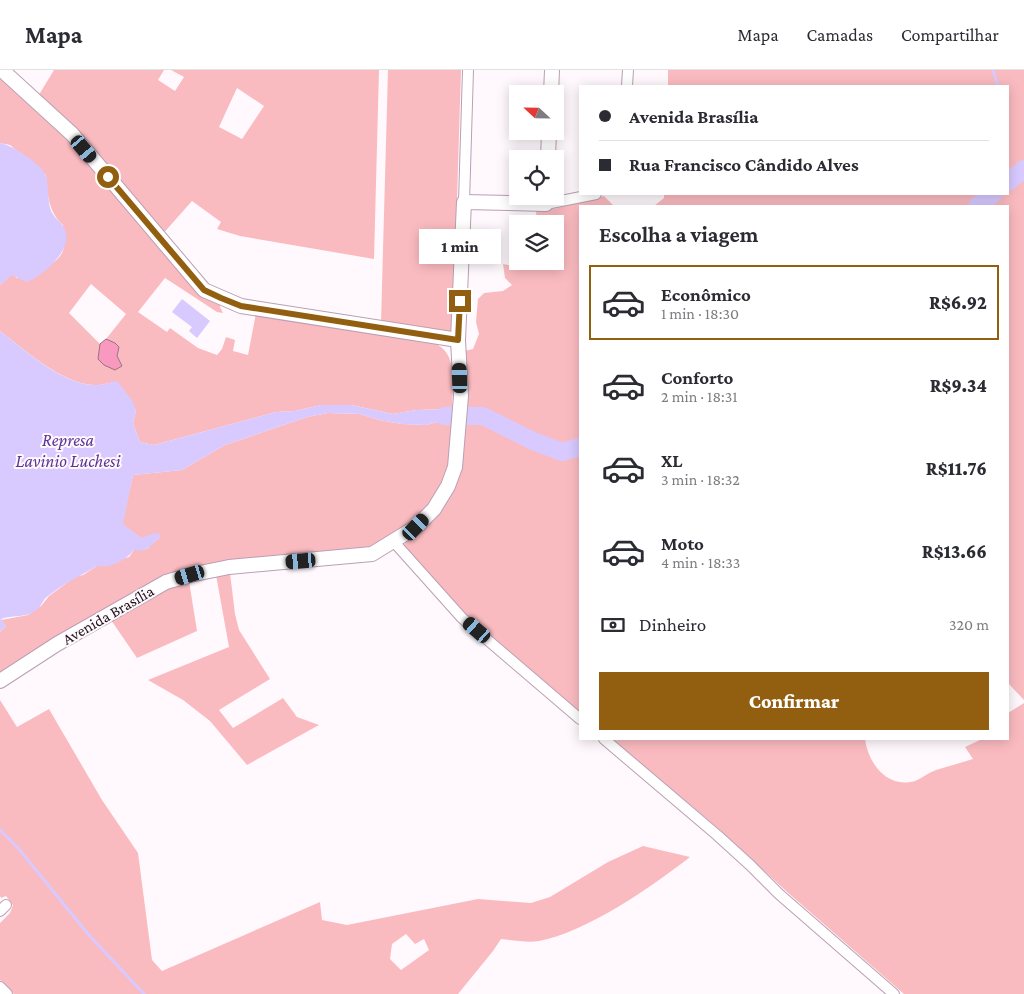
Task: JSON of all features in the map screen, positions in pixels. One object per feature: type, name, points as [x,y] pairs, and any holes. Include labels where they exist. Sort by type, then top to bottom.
[{"type":"street","points":[[2,70],[72,134],[204,290],[241,306],[458,340]]},
{"type":"street","points":[[468,70],[464,202],[509,201]]},
{"type":"street","points":[[551,85],[552,70]]},
{"type":"street","points":[[627,85],[628,70]]},
{"type":"street","points":[[564,198],[588,195]]},
{"type":"street","name":"Avenida Brasília","points":[[0,681],[57,644],[166,582],[190,575],[229,568],[372,554],[416,527],[434,509],[448,486],[455,467],[459,428],[461,396],[458,340],[464,202]]},
{"type":"street","points":[[394,542],[462,618],[579,717]]},
{"type":"street","points":[[605,740],[717,835],[779,894],[894,994]]},
{"type":"street","points":[[0,987],[7,994]]},
{"type":"shaded area","points":[[54,70],[164,70],[158,80],[175,91],[184,77],[171,70],[379,70],[374,259],[240,236],[217,229],[221,222],[192,201],[161,236],[37,98]],"holes":[[[237,88],[264,106],[242,139],[219,127]]]},
{"type":"shaded area","points":[[388,70],[461,70],[453,329],[449,333],[381,322]]},
{"type":"shaded area","points":[[668,70],[1024,70],[1024,700],[1009,684],[1009,205],[655,205],[664,198],[664,195],[1009,195],[1009,85],[668,85]]},
{"type":"shaded area","points":[[0,75],[69,137],[221,303],[220,307],[223,313],[217,312],[165,278],[138,312],[167,332],[170,328],[198,348],[217,355],[222,349],[226,337],[235,340],[233,351],[248,355],[256,313],[436,344],[448,356],[453,372],[452,409],[416,410],[393,414],[351,405],[321,405],[295,411],[276,412],[154,445],[140,442],[133,423],[136,410],[117,382],[94,385],[69,379],[44,365],[0,331],[0,285],[12,274],[17,278],[38,271],[52,263],[58,259],[64,246],[63,225],[52,209],[48,196],[46,175],[10,145],[0,143]],"holes":[[[91,284],[126,314],[106,339],[119,347],[117,356],[122,366],[115,370],[98,359],[100,344],[69,313]]]},
{"type":"shaded area","points":[[604,196],[613,205],[579,205],[579,711],[464,614],[422,570],[404,546],[405,541],[452,487],[464,351],[473,349],[479,334],[476,322],[478,299],[484,293],[503,291],[512,285],[505,278],[503,264],[509,265],[509,270],[564,270],[564,215],[536,215],[536,211],[546,211]]},
{"type":"shaded area","points":[[328,413],[360,414],[402,424],[452,423],[450,465],[443,485],[430,504],[412,522],[371,548],[186,570],[0,675],[0,632],[6,626],[1,620],[28,615],[41,606],[49,596],[75,577],[83,575],[97,566],[129,557],[134,550],[147,549],[160,537],[141,538],[122,524],[133,475],[182,470],[225,445],[307,417]]},
{"type":"shaded area","points":[[230,573],[239,630],[270,679],[219,710],[233,728],[283,698],[297,717],[319,725],[247,765],[210,721],[183,700],[148,680],[229,647],[216,575]]},
{"type":"shaded area","points":[[189,581],[197,631],[137,658],[111,620],[166,588]]},
{"type":"shaded area","points":[[0,700],[17,727],[49,709],[102,800],[138,853],[152,960],[162,971],[320,902],[322,920],[347,925],[478,899],[531,903],[550,897],[608,862],[643,846],[690,857],[618,907],[577,929],[539,941],[525,942],[501,939],[458,994],[14,994],[0,980],[0,923],[10,913],[13,905],[6,896],[1,898]],"holes":[[[406,934],[415,944],[424,939],[429,950],[401,970],[390,959],[392,944]]]},
{"type":"shaded area","points":[[1024,703],[1024,994],[904,994],[786,891],[720,830],[613,740],[865,740],[870,757],[881,772],[888,778],[905,782],[915,781],[936,770],[973,759],[965,747],[980,740],[1009,740],[1009,712]]},
{"type":"water","points":[[0,143],[12,147],[26,156],[43,171],[47,180],[51,211],[65,230],[66,241],[60,255],[54,262],[33,279],[27,282],[12,275],[0,285]]},
{"type":"water","points":[[182,299],[210,321],[197,338],[189,331],[192,327],[172,312]]},
{"type":"water","name":"Represa Lavinio Luchesi","points":[[0,331],[44,365],[69,379],[97,385],[117,381],[132,400],[136,410],[133,423],[140,442],[154,445],[276,412],[295,411],[321,405],[351,405],[393,414],[416,410],[452,409],[452,423],[402,424],[360,414],[328,413],[307,417],[225,445],[182,470],[133,475],[123,524],[141,538],[155,533],[160,534],[160,537],[145,549],[134,550],[122,560],[112,565],[97,566],[66,584],[46,598],[37,610],[23,616],[1,619],[6,626],[0,632]]},
{"type":"building","points":[[106,339],[119,347],[117,356],[122,366],[115,370],[104,365],[98,359],[100,344]]},
{"type":"waterway","points":[[993,70],[998,85]]},
{"type":"waterway","points":[[1009,181],[1024,169]]},
{"type":"waterway","points":[[978,205],[992,195]]},
{"type":"waterway","points":[[444,416],[483,416],[533,441],[562,452],[579,447]]},
{"type":"waterway","points":[[0,830],[18,848],[88,934],[144,994]]},
{"type":"route","points":[[108,177],[204,290],[241,306],[458,340],[460,301]]}]
